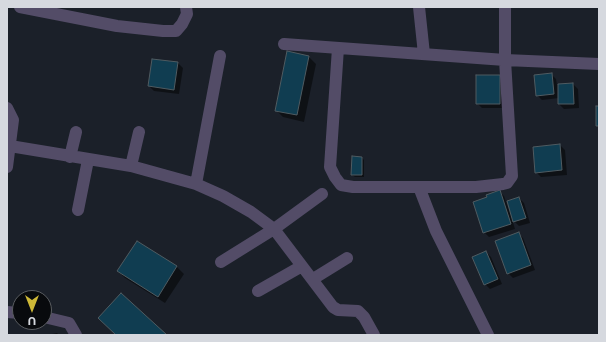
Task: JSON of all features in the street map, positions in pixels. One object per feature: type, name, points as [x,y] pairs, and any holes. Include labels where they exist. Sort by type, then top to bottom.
[{"type":"street","points":[[20,7],[82,20],[163,31],[176,31],[182,24],[187,14],[186,7]]},
{"type":"street","points":[[420,7],[424,54]]},
{"type":"street","points":[[338,48],[330,167],[334,177],[341,185],[353,187],[476,187],[503,184],[510,181],[513,168],[505,60],[505,7]]},
{"type":"street","points":[[284,44],[505,60],[599,64]]},
{"type":"street","points":[[196,184],[220,56]]},
{"type":"street","points":[[7,108],[13,120],[7,167]]},
{"type":"street","points":[[70,157],[76,132]]},
{"type":"street","points":[[131,166],[139,132]]},
{"type":"street","points":[[10,146],[131,166],[196,184],[251,212],[274,229],[333,307],[338,310],[358,311],[364,317],[374,335]]},
{"type":"street","points":[[78,210],[88,160]]},
{"type":"street","points":[[418,187],[436,231],[488,335]]},
{"type":"street","points":[[221,262],[274,229],[322,194]]},
{"type":"street","points":[[313,279],[347,258]]},
{"type":"street","points":[[258,291],[302,266]]},
{"type":"street","points":[[52,319],[68,323],[76,335]]},
{"type":"building","points":[[287,51],[309,56],[297,115],[275,111]]},
{"type":"building","points":[[152,59],[178,62],[174,90],[148,86]]},
{"type":"building","points":[[552,73],[554,94],[536,96],[534,75]]},
{"type":"building","points":[[476,75],[500,75],[500,104],[476,104]]},
{"type":"building","points":[[573,83],[574,104],[558,104],[558,84]]},
{"type":"building","points":[[596,106],[599,106],[599,126],[596,126]]},
{"type":"building","points":[[560,144],[562,170],[535,173],[533,147]]},
{"type":"building","points":[[352,156],[362,157],[362,175],[351,175]]},
{"type":"building","points":[[500,190],[511,224],[483,233],[473,202]]},
{"type":"building","points":[[519,197],[526,218],[513,222],[507,201]]},
{"type":"building","points":[[519,232],[531,265],[507,274],[495,241]]},
{"type":"building","points":[[137,241],[177,266],[158,297],[117,271]]},
{"type":"building","points":[[486,251],[498,279],[484,285],[472,257]]},
{"type":"building","points":[[121,293],[167,335],[116,335],[98,318]]}]
